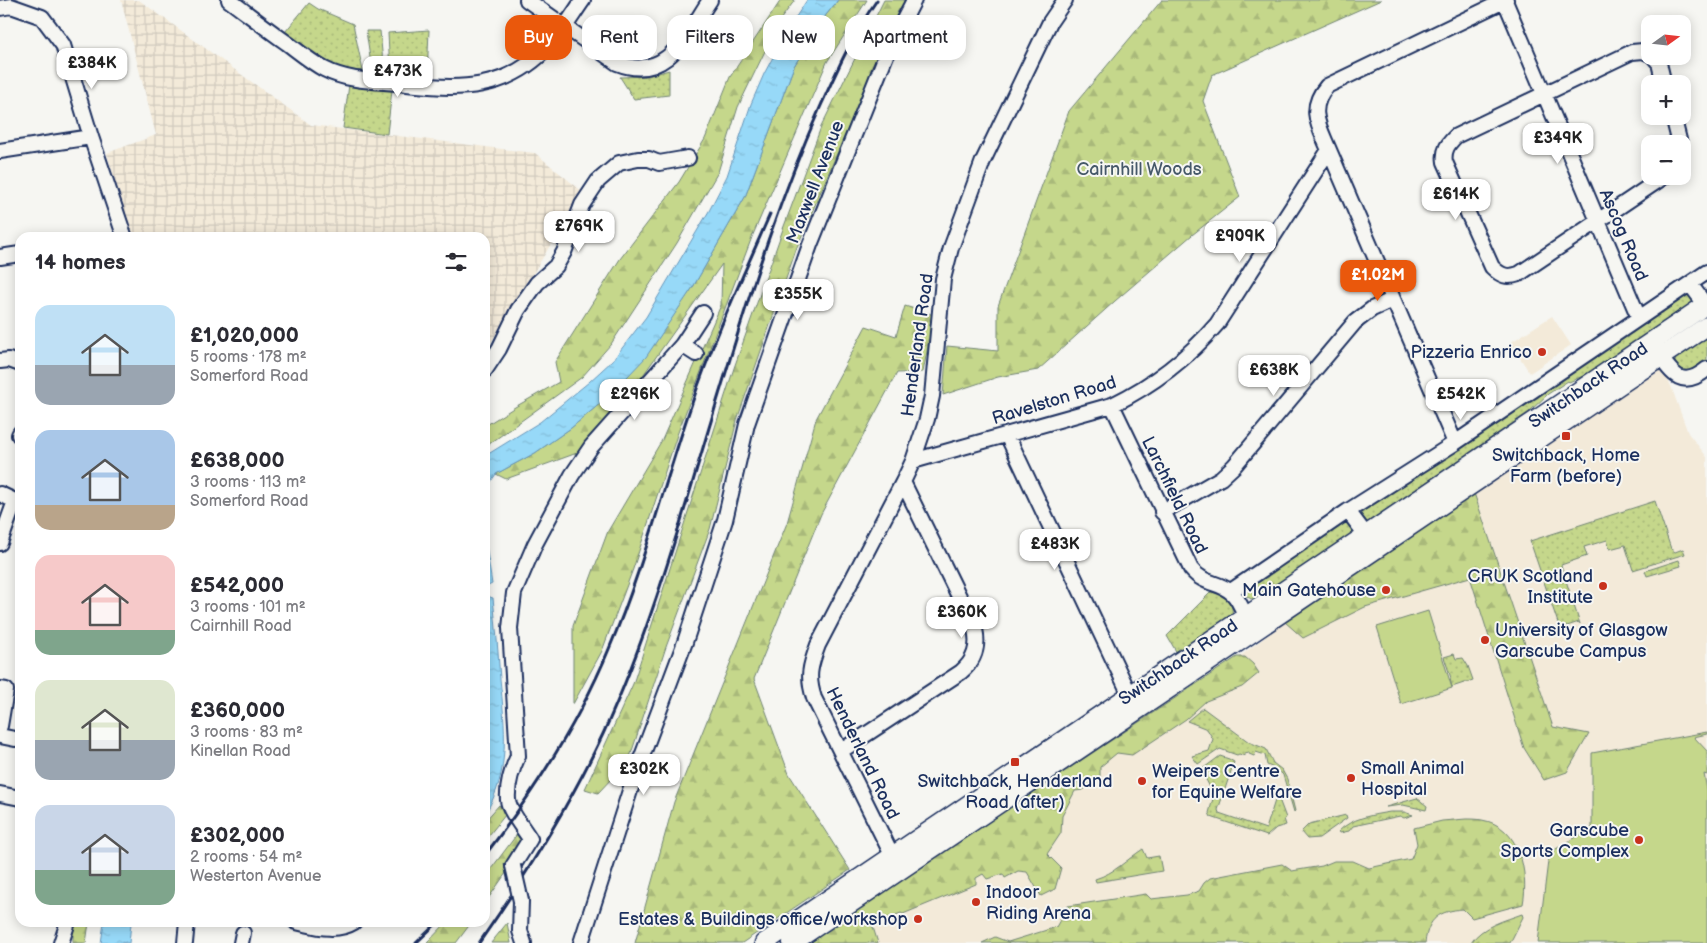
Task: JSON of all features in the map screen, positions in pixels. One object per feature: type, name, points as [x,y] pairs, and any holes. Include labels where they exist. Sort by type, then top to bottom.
[{"type":"main road","name":"Switchback Road","points":[[852,893],[892,855],[1707,306]]},
{"type":"main road","name":"Switchback Road","points":[[852,893],[1048,771],[1707,326]]},
{"type":"main road","points":[[1245,617],[1264,614],[1276,607],[1293,606]]},
{"type":"main road","points":[[1206,643],[1230,638],[1240,632],[1254,633]]},
{"type":"main road","points":[[1169,668],[1178,684]]},
{"type":"main road","points":[[1038,756],[1048,771]]},
{"type":"main road","points":[[764,943],[852,893]]},
{"type":"main road","points":[[792,943],[852,893]]},
{"type":"street","points":[[228,0],[325,70],[351,78],[458,88],[478,86],[514,74],[534,60]]},
{"type":"street","points":[[527,0],[549,15]]},
{"type":"street","points":[[572,16],[583,0]]},
{"type":"street","points":[[572,31],[618,63],[635,68],[649,67],[669,57],[710,0]]},
{"type":"street","name":"Maxwell Avenue","points":[[581,943],[635,775],[686,642],[725,520],[747,424],[806,254],[887,53],[914,0]]},
{"type":"street","name":"Henderland Road","points":[[892,855],[814,698],[810,686],[810,670],[818,646],[913,461],[932,396],[944,279],[951,248],[982,161],[1050,22],[1065,0]]},
{"type":"street","points":[[1455,442],[1392,300],[1316,119],[1316,106],[1320,95],[1327,86],[1505,0]]},
{"type":"street","name":"Ascog Road","points":[[1505,0],[1639,318]]},
{"type":"street","points":[[0,8],[10,6],[42,17],[63,44],[91,137],[123,232]]},
{"type":"street","points":[[1641,51],[1632,52],[1456,136],[1448,143],[1445,150],[1445,162],[1492,267],[1499,274],[1508,277],[1518,274],[1652,185]]},
{"type":"street","points":[[0,151],[91,137]]},
{"type":"street","name":"Ravelston Road","points":[[913,461],[1112,405],[1134,395],[1182,361],[1205,338],[1232,301],[1329,150]]},
{"type":"street","points":[[490,362],[523,304],[537,284],[556,266],[564,252],[582,205],[598,181],[619,163],[638,159],[649,159],[659,163],[688,158]]},
{"type":"street","points":[[0,257],[15,255]]},
{"type":"street","name":"Switchback Road","points":[[1230,591],[1707,272]]},
{"type":"street","points":[[1690,284],[1707,306]]},
{"type":"street","points":[[1162,512],[1221,478],[1234,466],[1356,322],[1372,309],[1392,300]]},
{"type":"street","points":[[524,943],[520,931],[521,901],[513,866],[530,839],[511,810],[508,800],[513,768],[518,756],[510,628],[514,592],[535,544],[572,475],[591,447],[682,345],[703,313]]},
{"type":"street","points":[[1650,343],[1676,376],[1682,379],[1694,379],[1707,369]]},
{"type":"street","points":[[682,345],[696,354]]},
{"type":"street","points":[[0,361],[9,360],[15,362]]},
{"type":"street","name":"Larchfield Road","points":[[1112,405],[1190,569],[1197,577],[1230,591]]},
{"type":"street","points":[[1007,435],[1130,695]]},
{"type":"street","points":[[841,751],[961,672],[972,661],[976,653],[977,637],[975,629],[903,482]]},
{"type":"street","points":[[0,494],[15,501],[0,543]]},
{"type":"street","points":[[1348,511],[1376,549]]},
{"type":"street","points":[[1230,591],[1236,598],[1254,633]]},
{"type":"street","points":[[0,689],[6,690],[0,726]]},
{"type":"street","points":[[0,736],[15,739]]},
{"type":"street","points":[[0,794],[15,797]]},
{"type":"street","points":[[61,943],[66,927]]},
{"type":"street","points":[[185,943],[187,927]]},
{"type":"street","points":[[323,927],[334,929],[343,927]]},
{"type":"shaded area","points":[[121,0],[139,0],[311,125],[535,153],[583,192],[490,344],[490,232],[130,232],[107,153],[156,135]]},
{"type":"shaded area","points":[[1552,316],[1571,345],[1530,373],[1510,343]]},
{"type":"shaded area","name":"University of Glasgow Garscube Campus","points":[[1659,365],[1671,386],[1688,433],[1707,457],[1707,943],[807,943],[1239,657],[1285,622]]},
{"type":"green space","points":[[781,0],[795,0],[784,15],[771,15]]},
{"type":"green space","points":[[838,0],[867,0],[857,15],[845,15],[845,34],[835,50],[835,15],[826,15]]},
{"type":"green space","points":[[884,0],[905,0],[896,15],[877,15]]},
{"type":"green space","name":"Cairnhill Woods","points":[[1162,0],[1381,0],[1212,75],[1203,101],[1240,197],[1192,235],[1038,370],[998,377],[943,395],[947,346],[998,351],[998,306],[1069,111]]},
{"type":"green space","points":[[309,3],[318,9],[353,24],[363,71],[341,67],[321,58],[285,32]]},
{"type":"green space","points":[[763,27],[763,55],[738,107],[718,172],[677,243],[611,344],[582,377],[490,443],[490,423],[559,382],[555,362],[620,259],[679,182],[705,139],[730,77],[741,60],[753,60],[753,42]]},
{"type":"green space","points":[[429,30],[427,77],[390,73],[388,33]]},
{"type":"green space","points":[[366,31],[380,31],[384,73],[372,71]]},
{"type":"green space","points":[[798,60],[828,60],[752,237],[677,435],[633,569],[602,651],[573,704],[573,626],[608,531],[662,440],[721,305],[722,264],[624,402],[577,453],[506,479],[496,474],[535,453],[571,428],[609,396],[645,357],[693,287],[745,197]]},
{"type":"green space","points":[[854,60],[877,60],[797,247],[737,420],[710,529],[666,647],[629,760],[598,793],[585,789],[633,684],[734,368],[821,127]]},
{"type":"green space","points":[[669,70],[669,95],[634,99],[620,77],[648,76]]},
{"type":"green space","points":[[349,85],[392,90],[387,134],[343,128]]},
{"type":"green space","points":[[1687,294],[1692,298],[1692,304],[1590,373],[1568,381],[1548,394],[1529,412],[1367,523],[1360,515],[1363,510]]},
{"type":"green space","points":[[905,306],[934,315],[923,372],[897,373],[821,514],[754,679],[789,774],[850,870],[742,943],[635,943],[674,802],[787,523],[816,419],[866,326],[896,336]]},
{"type":"green space","points":[[1707,334],[1707,361],[1691,372],[1681,371],[1675,362],[1677,355]]},
{"type":"green space","points":[[1474,493],[1553,727],[1589,734],[1567,772],[1544,780],[1524,748],[1470,577],[1365,607],[1303,638],[1285,622]]},
{"type":"green space","points":[[1655,501],[1671,549],[1675,552],[1683,549],[1685,554],[1633,570],[1625,545],[1610,549],[1607,540],[1584,547],[1587,556],[1561,565],[1580,624],[1579,622],[1564,627],[1559,626],[1530,541]]},
{"type":"green space","points":[[1344,523],[1348,523],[1353,528],[1352,534],[1259,597],[1251,599],[1245,595],[1248,588]]},
{"type":"green space","points":[[1679,560],[1681,566],[1647,576],[1645,571]]},
{"type":"green space","points":[[1211,592],[1220,594],[1230,601],[1232,615],[1177,653],[1167,636]]},
{"type":"green space","points":[[1428,611],[1452,688],[1401,704],[1377,627]]},
{"type":"green space","points":[[1454,654],[1456,659],[1463,658],[1473,680],[1452,687],[1444,657]]},
{"type":"green space","points":[[1237,657],[1245,657],[1259,673],[1242,687],[1206,701],[1186,719],[1132,755],[1117,753],[1100,767],[1100,778],[1083,790],[1075,791],[1062,816],[1061,833],[1047,854],[1061,868],[1055,889],[1041,896],[1027,872],[1018,871],[1005,878],[1003,874],[987,879],[983,874],[976,878],[976,884],[903,914],[901,913],[872,924],[878,943],[806,943]]},
{"type":"green space","points":[[1203,708],[1249,742],[1266,749],[1273,763],[1282,770],[1287,779],[1294,812],[1283,775],[1278,770],[1267,765],[1265,755],[1256,752],[1254,756],[1249,754],[1249,752],[1245,753],[1245,756],[1237,755],[1220,749],[1198,764],[1192,756],[1209,751],[1213,739],[1207,729],[1187,721]]},
{"type":"green space","name":"Garscube Sports Complex","points":[[1707,732],[1707,734],[1694,737],[1707,751],[1707,775],[1704,774],[1707,790],[1707,943],[1538,943],[1549,853],[1592,828],[1592,753]]},
{"type":"green space","points":[[1220,756],[1234,762],[1218,810],[1219,813],[1266,829],[1277,794],[1286,818],[1284,819],[1286,825],[1276,828],[1267,836],[1211,817],[1209,813],[1214,795],[1201,770]]},
{"type":"green space","points":[[1417,798],[1427,806],[1426,810],[1403,805],[1386,807]]},
{"type":"green space","points":[[499,805],[506,814],[490,834],[490,815]]},
{"type":"green space","points":[[1390,812],[1404,812],[1413,815],[1353,826],[1349,831],[1338,832],[1355,820]]},
{"type":"green space","points":[[1346,815],[1347,818],[1319,838],[1307,839],[1301,832],[1309,824]]},
{"type":"green space","points":[[1482,820],[1495,824],[1505,831],[1513,841],[1523,865],[1525,892],[1523,904],[1472,918],[1463,909],[1441,914],[1436,917],[1429,927],[1425,943],[982,943],[995,937],[1008,942],[1056,927],[1068,906],[1146,894],[1151,899],[1187,895],[1199,891],[1210,878],[1282,864],[1292,871],[1322,866],[1334,861],[1353,861],[1369,868],[1411,859],[1417,844],[1414,828],[1442,821]]},
{"type":"green space","points":[[518,833],[522,840],[504,864],[506,873],[490,896],[490,870]]},
{"type":"green space","points":[[1143,849],[1147,858],[1159,856],[1162,871],[1096,882],[1095,879],[1114,870]]},
{"type":"green space","points":[[1522,914],[1523,917],[1510,943],[1471,943],[1475,937],[1487,928]]},
{"type":"green space","points":[[507,923],[511,943],[491,943]]},
{"type":"green space","points":[[73,927],[88,927],[86,943],[73,943]]},
{"type":"green space","points":[[442,927],[468,927],[456,943],[427,943]]},
{"type":"water","points":[[807,0],[838,0],[826,15],[797,15]]},
{"type":"water","points":[[771,60],[798,60],[745,197],[693,287],[646,357],[609,396],[571,428],[535,453],[496,474],[490,483],[490,453],[540,422],[589,382],[613,360],[646,317],[709,211],[727,176],[751,104]]},
{"type":"water","points":[[490,597],[493,598],[504,731],[502,765],[499,782],[490,804]]},
{"type":"water","points":[[103,927],[131,927],[129,943],[101,943]]},
{"type":"railway","points":[[490,927],[561,815],[590,762],[622,690],[670,556],[747,305],[792,174],[832,82],[853,40],[877,0]]},
{"type":"railway","points":[[490,848],[538,781],[570,730],[609,649],[632,589],[700,381],[728,309],[770,214]]},
{"type":"railway","points":[[416,943],[433,927]]},
{"type":"railway","points":[[479,943],[490,927]]},
{"type":"place","name":"Pizzeria Enrico","points":[[1542,352]]},
{"type":"place","name":"Switchback, Home Farm (before)","points":[[1566,436]]},
{"type":"place","name":"CRUK Scotland Institute","points":[[1603,586]]},
{"type":"place","name":"Main Gatehouse","points":[[1386,590]]},
{"type":"place","name":"University of Glasgow Garscube Campus","points":[[1485,640]]},
{"type":"place","name":"Switchback, Henderland Road (after)","points":[[1015,762]]},
{"type":"place","name":"Small Animal Hospital","points":[[1351,778]]},
{"type":"place","name":"Weipers Centre for Equine Welfare","points":[[1142,781]]},
{"type":"place","name":"Garscube Sports Complex","points":[[1639,840]]},
{"type":"place","name":"Indoor Riding Arena","points":[[976,902]]},
{"type":"place","name":"Estates & Buildings office/workshop","points":[[918,919]]}]
